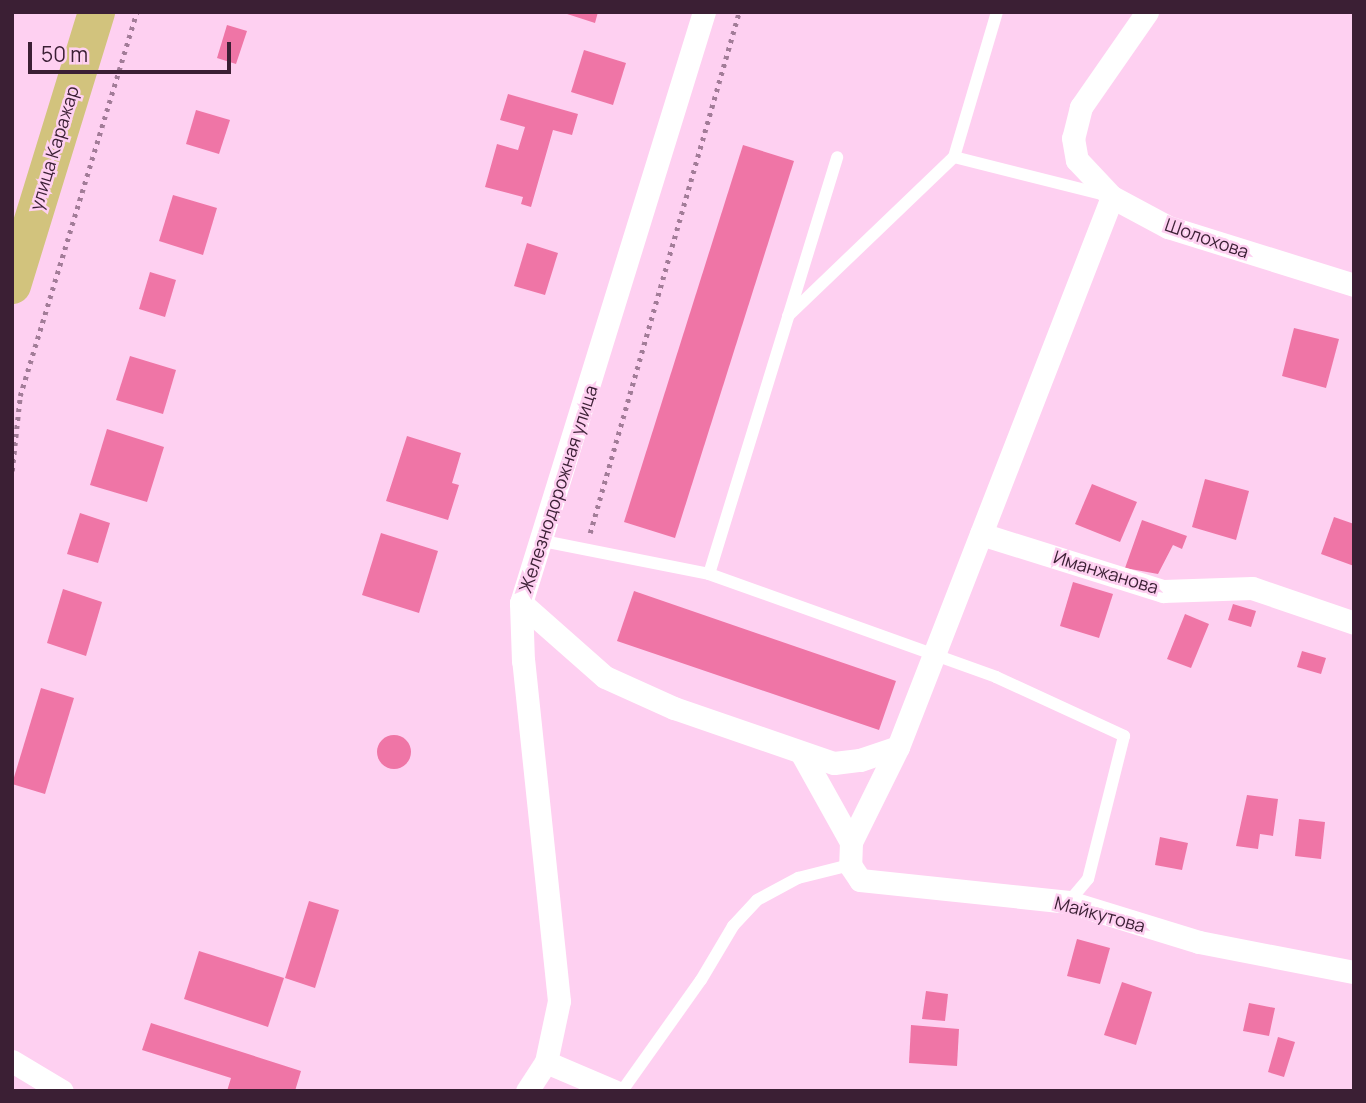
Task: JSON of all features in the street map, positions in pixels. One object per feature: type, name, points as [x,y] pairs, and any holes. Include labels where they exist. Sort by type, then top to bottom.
[{"type":"main road","name":"улица Каражар","points":[[12,285],[96,12]]},
{"type":"street","name":"Железнодорожная улица","points":[[546,1062],[559,1001],[523,661],[521,603],[543,541],[704,12]]},
{"type":"street","name":"Шолохова","points":[[1147,12],[1081,107],[1073,138],[1077,160],[1112,197],[1168,227],[1354,285]]},
{"type":"street","points":[[850,865],[851,842],[898,747],[1112,197]]},
{"type":"street","name":"Иманжанова","points":[[981,534],[1163,591],[1252,588],[1354,623]]},
{"type":"street","points":[[521,603],[606,677],[803,756],[847,762],[898,747]]},
{"type":"street","points":[[803,756],[851,842]]},
{"type":"street","name":"Майкутова","points":[[850,865],[860,880],[1069,902],[1199,942],[1354,972]]},
{"type":"street","points":[[12,1061],[62,1091]]},
{"type":"street","points":[[527,1091],[546,1062],[614,1091]]},
{"type":"lane","points":[[785,318],[954,157],[997,12]]},
{"type":"lane","points":[[709,574],[785,318],[837,157]]},
{"type":"lane","points":[[954,157],[1112,197]]},
{"type":"lane","points":[[543,541],[709,574],[934,658],[996,677],[1124,736],[1088,879],[1069,902]]},
{"type":"lane","points":[[622,1091],[701,980],[733,926],[757,900],[798,878],[850,865]]},
{"type":"path","points":[[12,471],[20,396],[137,12]]},
{"type":"path","points":[[585,550],[739,12]]},
{"type":"building","points":[[561,12],[598,12],[595,23]]},
{"type":"building","points":[[227,25],[247,31],[236,64],[217,58]]},
{"type":"building","points":[[584,50],[626,63],[613,105],[571,92]]},
{"type":"building","points":[[508,94],[578,114],[572,135],[553,130],[531,207],[521,204],[523,197],[485,187],[497,144],[518,150],[525,127],[500,120]]},
{"type":"building","points":[[196,110],[230,120],[219,154],[186,144]]},
{"type":"building","points":[[743,145],[794,161],[675,538],[624,522]]},
{"type":"building","points":[[173,195],[217,208],[203,255],[159,241]]},
{"type":"building","points":[[527,243],[558,253],[545,295],[514,286]]},
{"type":"building","points":[[150,272],[176,280],[165,317],[139,309]]},
{"type":"building","points":[[1294,328],[1339,339],[1326,388],[1282,376]]},
{"type":"building","points":[[130,356],[176,370],[163,414],[116,400]]},
{"type":"building","points":[[107,429],[164,447],[147,502],[90,485]]},
{"type":"building","points":[[407,436],[461,453],[452,483],[459,485],[448,520],[386,501]]},
{"type":"building","points":[[1205,479],[1249,491],[1236,540],[1192,527]]},
{"type":"building","points":[[1092,484],[1137,502],[1120,542],[1075,524]]},
{"type":"building","points":[[80,513],[110,523],[98,563],[67,554]]},
{"type":"building","points":[[1334,517],[1354,524],[1354,566],[1321,554]]},
{"type":"building","points":[[1142,520],[1187,536],[1182,549],[1173,545],[1158,574],[1125,568]]},
{"type":"building","points":[[381,533],[438,551],[419,613],[362,595]]},
{"type":"building","points":[[1073,582],[1113,594],[1099,638],[1060,626]]},
{"type":"building","points":[[63,589],[102,602],[86,656],[47,643]]},
{"type":"building","points":[[634,591],[896,681],[879,730],[617,641]]},
{"type":"building","points":[[1233,604],[1256,611],[1251,627],[1228,620]]},
{"type":"building","points":[[1185,614],[1209,624],[1191,668],[1167,659]]},
{"type":"building","points":[[1302,651],[1326,658],[1321,674],[1297,667]]},
{"type":"building","points":[[41,688],[74,698],[45,794],[12,784]]},
{"type":"building","points":[[394,735],[406,740],[411,752],[406,764],[394,769],[382,764],[377,752],[382,740]]},
{"type":"building","points":[[1247,795],[1278,799],[1273,836],[1260,834],[1258,849],[1236,846]]},
{"type":"building","points":[[1299,819],[1325,822],[1321,859],[1295,856]]},
{"type":"building","points":[[1160,837],[1188,843],[1182,870],[1155,865]]},
{"type":"building","points":[[309,901],[339,910],[315,988],[285,978]]},
{"type":"building","points":[[1077,939],[1110,948],[1100,984],[1067,976]]},
{"type":"building","points":[[199,951],[284,978],[268,1027],[184,999]]},
{"type":"building","points":[[1122,982],[1152,992],[1136,1045],[1104,1035]]},
{"type":"building","points":[[926,991],[948,994],[945,1021],[922,1019]]},
{"type":"building","points":[[1249,1003],[1275,1008],[1269,1036],[1243,1031]]},
{"type":"building","points":[[151,1023],[301,1071],[295,1091],[227,1091],[231,1078],[142,1050]]},
{"type":"building","points":[[911,1025],[959,1029],[957,1066],[909,1063]]},
{"type":"building","points":[[1278,1037],[1295,1042],[1284,1077],[1268,1072]]}]
